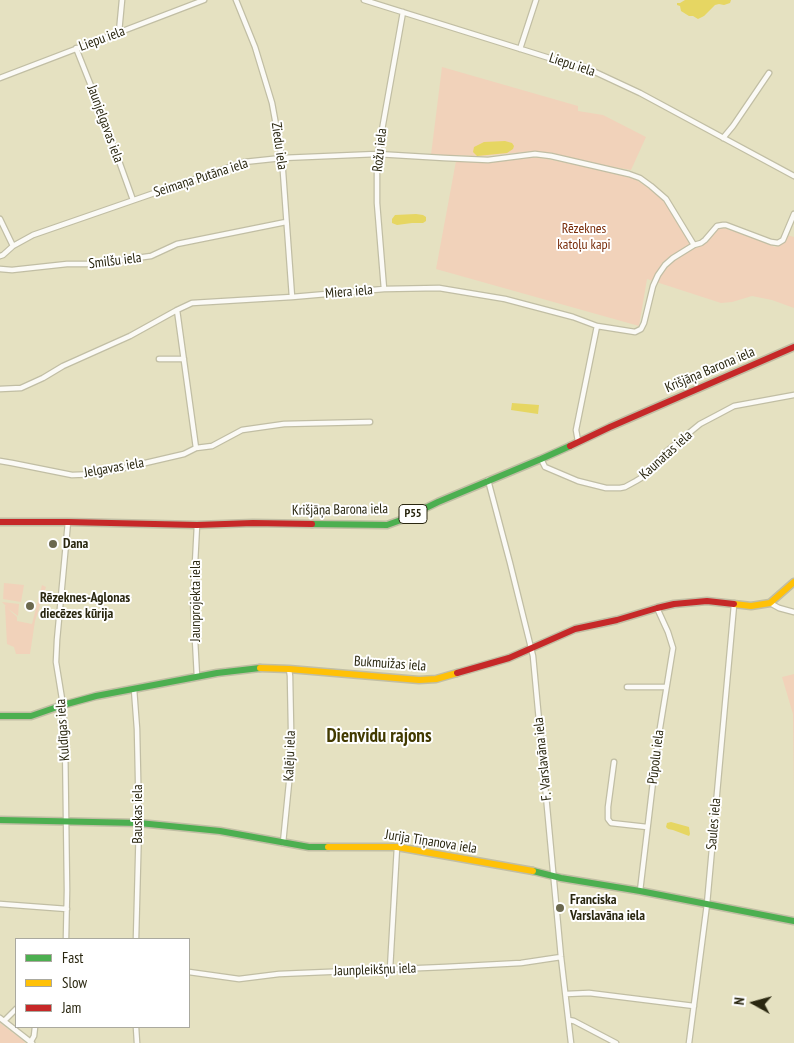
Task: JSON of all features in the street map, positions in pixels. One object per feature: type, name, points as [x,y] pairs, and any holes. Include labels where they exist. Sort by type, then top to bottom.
[{"type":"street","points":[[119,32],[122,0]]},
{"type":"street","name":"Liepu iela","points":[[0,78],[204,0]]},
{"type":"street","name":"Ziedu iela","points":[[236,0],[255,47],[272,103],[282,158],[292,297]]},
{"type":"street","name":"Liepu iela","points":[[364,0],[559,61],[580,65],[640,93],[794,176]]},
{"type":"street","points":[[520,49],[536,0]]},
{"type":"street","name":"Rožu iela","points":[[384,289],[377,196],[378,154],[403,12]]},
{"type":"street","name":"Jaunjelgavas iela","points":[[76,48],[133,200]]},
{"type":"street","points":[[723,138],[769,73]]},
{"type":"street","name":"Seimaņa Putāna iela","points":[[0,256],[13,246],[33,236],[244,162],[282,158],[378,154],[488,160],[535,154],[629,174],[640,178],[666,199],[694,245]]},
{"type":"street","points":[[694,245],[705,240],[717,226],[723,225],[770,242],[778,243],[783,240],[794,214]]},
{"type":"street","points":[[0,219],[13,246]]},
{"type":"street","name":"Smilšu iela","points":[[0,269],[12,270],[66,264],[93,264],[151,256],[178,244],[286,222]]},
{"type":"street","name":"Miera iela","points":[[0,389],[20,388],[43,378],[63,366],[130,336],[192,303],[384,289],[439,288],[505,298],[573,317],[597,326],[635,332],[641,329],[644,323],[653,286],[658,275],[673,258],[694,245]]},
{"type":"street","points":[[177,310],[196,448]]},
{"type":"street","points":[[578,441],[576,430],[597,326]]},
{"type":"street","name":"Krišjāņa Barona iela","points":[[0,522],[388,525],[794,347]]},
{"type":"street","points":[[158,359],[184,359]]},
{"type":"street","name":"Kaunatas iela","points":[[541,459],[545,467],[578,481],[606,488],[620,488],[636,481],[667,451],[700,424],[734,406],[794,395]]},
{"type":"street","name":"Jelgavas iela","points":[[0,461],[72,475],[98,474],[184,454],[196,448],[212,446],[242,430],[284,424],[370,422]]},
{"type":"street","name":"F. Varslavāna iela","points":[[488,480],[531,649],[571,1043]]},
{"type":"street","name":"Kuldīgas iela","points":[[66,938],[66,738],[56,662],[68,522]]},
{"type":"street","name":"Jaunprojekta iela","points":[[197,525],[194,602],[197,677]]},
{"type":"street","points":[[794,582],[770,603],[794,612]]},
{"type":"street","name":"Bukmuižas iela","points":[[0,716],[31,716],[96,696],[217,673],[266,668],[436,680],[509,658],[575,630],[674,604],[707,601],[751,606],[770,603]]},
{"type":"street","name":"Saules iela","points":[[689,1043],[707,904],[734,605]]},
{"type":"street","name":"Pūpolu iela","points":[[640,891],[658,740],[673,648],[657,608]]},
{"type":"street","name":"Kalēju iela","points":[[282,843],[289,783],[291,728],[289,669]]},
{"type":"street","points":[[627,687],[666,687]]},
{"type":"street","name":"Bauskas iela","points":[[134,689],[137,729],[139,823],[136,938]]},
{"type":"street","points":[[614,762],[608,819],[611,823],[647,827]]},
{"type":"street","name":"Jurija Tiņanova iela","points":[[0,820],[139,823],[220,831],[282,843],[321,847],[397,847],[794,921]]},
{"type":"street","points":[[390,969],[397,847]]},
{"type":"street","points":[[0,904],[67,909]]},
{"type":"street","name":"Jaunpleikšņu iela","points":[[190,972],[239,979],[279,974],[521,962],[561,957]]},
{"type":"street","points":[[566,994],[589,994],[694,1006]]},
{"type":"street","points":[[15,1009],[2,1019],[31,1043],[35,1028]]},
{"type":"street","points":[[569,1020],[616,1043]]},
{"type":"street","points":[[136,1028],[137,1043]]},
{"type":"green space","points":[[442,67],[578,106],[578,111],[603,115],[646,137],[631,170],[533,151],[485,156],[431,155]]},
{"type":"green space","name":"Rēzeknes katoļu kapi","points":[[524,156],[592,168],[635,179],[667,202],[689,237],[699,246],[721,227],[775,247],[782,244],[787,235],[794,237],[794,308],[772,300],[752,296],[721,303],[647,279],[639,326],[436,269],[456,161]]},
{"type":"green space","points":[[4,583],[24,585],[21,602],[3,599]]},
{"type":"green space","points":[[42,585],[46,587],[35,621],[30,654],[16,654],[14,647],[7,644],[6,606],[2,602],[19,604],[18,616],[7,608],[17,617],[17,621],[32,624]]},
{"type":"green space","points":[[794,674],[794,792],[793,714],[782,677]]},
{"type":"green space","points":[[0,1023],[24,1041],[25,1043],[0,1043]]},
{"type":"shaded area","points":[[685,0],[731,0],[730,3],[724,5],[715,5],[698,19],[681,11],[677,3]]},
{"type":"shaded area","points":[[505,141],[512,143],[514,146],[507,153],[477,156],[473,152],[474,147],[484,142]]},
{"type":"shaded area","points":[[416,214],[426,217],[426,221],[423,223],[397,225],[392,223],[395,215]]},
{"type":"shaded area","points":[[512,403],[539,405],[538,414],[511,410]]},
{"type":"shaded area","points":[[671,822],[689,827],[689,836],[668,829],[666,827],[667,823]]},
{"type":"traffic: fast","points":[[312,524],[387,525],[570,446]]},
{"type":"traffic: fast","points":[[0,716],[31,716],[96,696],[217,673],[260,668]]},
{"type":"traffic: fast","points":[[0,820],[139,823],[220,831],[309,847],[328,847]]},
{"type":"traffic: fast","points":[[533,871],[561,878],[640,891],[794,921]]},
{"type":"traffic: slow","points":[[734,604],[751,606],[770,603],[794,582]]},
{"type":"traffic: slow","points":[[260,668],[419,680],[436,679],[457,673]]},
{"type":"traffic: slow","points":[[328,847],[397,847],[533,871]]},
{"type":"traffic: jam","points":[[570,446],[794,347]]},
{"type":"traffic: jam","points":[[0,522],[197,525],[253,523],[312,524]]},
{"type":"traffic: jam","points":[[457,673],[509,658],[575,629],[617,620],[657,608],[674,604],[707,601],[734,604]]},
{"type":"place","name":"Dana","points":[[53,544]]},
{"type":"place","name":"Rēzeknes-Aglonas diecēzes kūrija","points":[[30,606]]},
{"type":"place","name":"Franciska Varslavāna iela","points":[[560,908]]},
{"type":"district","name":"Dienvidu rajons","points":[[379,737]]}]
